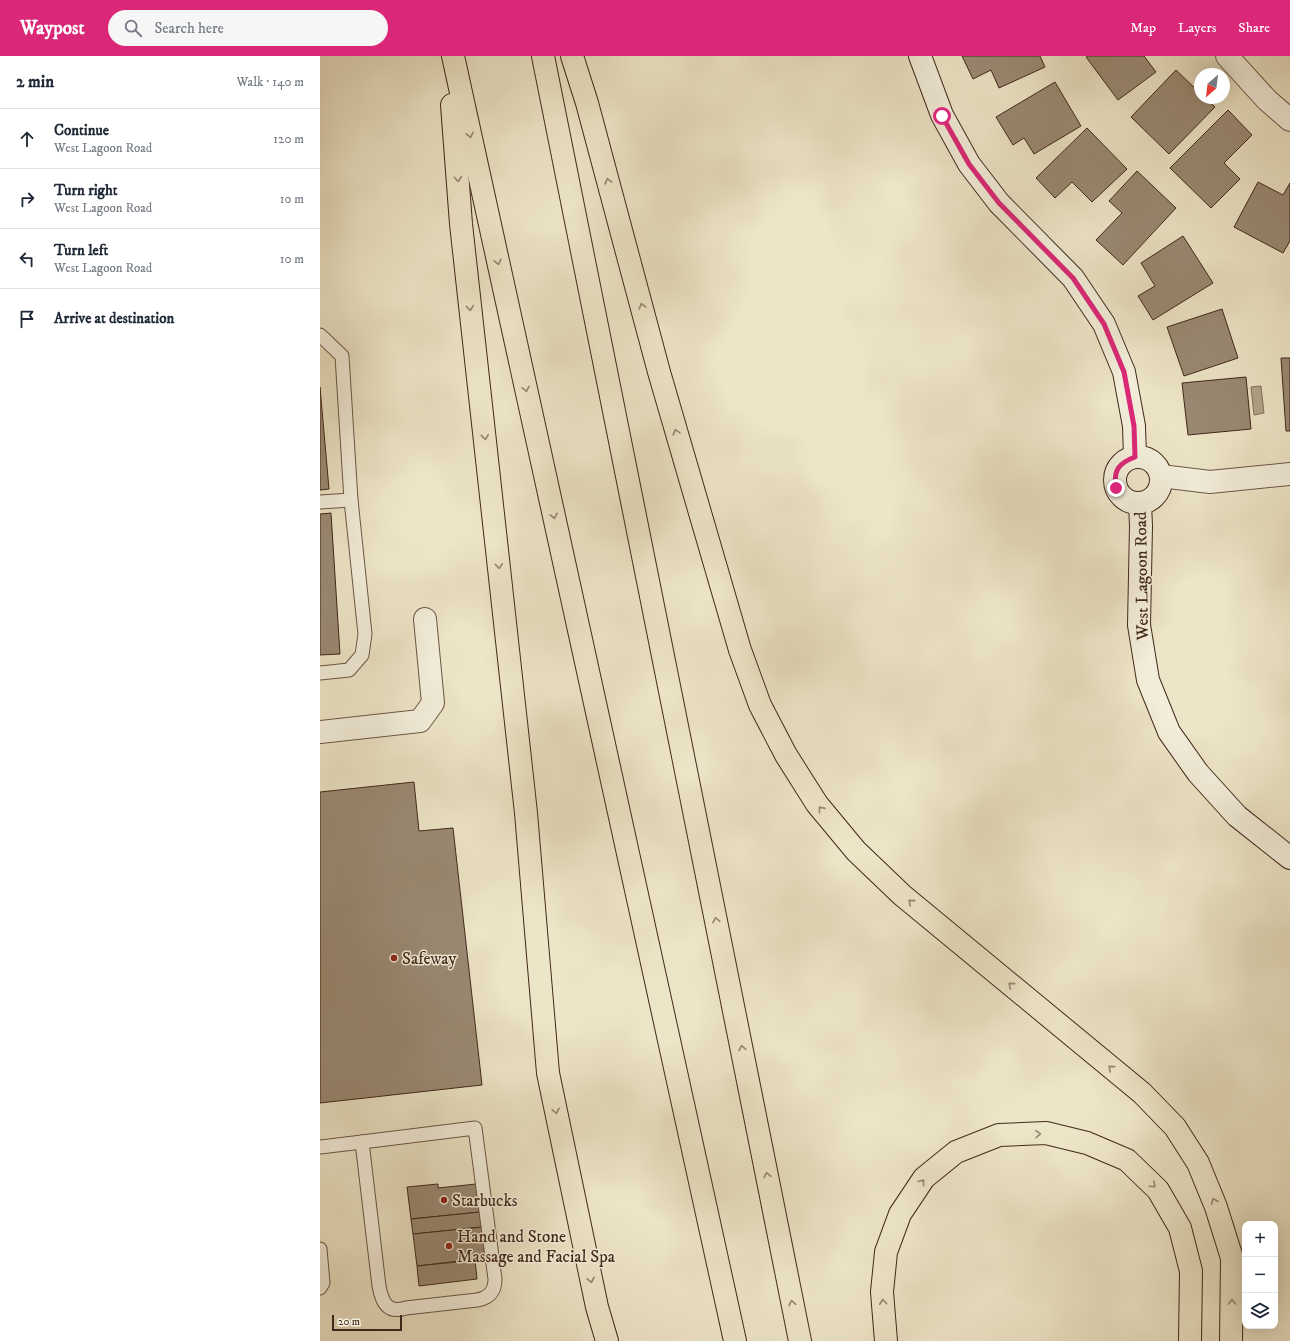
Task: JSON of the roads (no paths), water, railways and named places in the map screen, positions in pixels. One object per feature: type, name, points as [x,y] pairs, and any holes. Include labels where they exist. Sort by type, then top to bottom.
[{"type":"highway","points":[[449,56],[461,224],[526,813],[548,1073],[597,1307],[607,1341]]},
{"type":"highway","points":[[453,56],[735,1341]]},
{"type":"highway","points":[[543,56],[800,1341]]},
{"type":"highway","points":[[572,56],[587,103],[674,424],[740,650],[760,706],[786,755],[817,804],[856,851],[902,895],[1142,1093],[1175,1127],[1198,1163],[1216,1207],[1232,1258],[1231,1341]]},
{"type":"highway","points":[[886,1341],[882,1292],[886,1252],[900,1214],[924,1178],[956,1152],[999,1135],[1046,1133],[1087,1143],[1126,1160],[1158,1190],[1180,1228],[1191,1271],[1190,1341]]},
{"type":"highway","points":[[591,1341],[597,1307]]},
{"type":"street","points":[[920,56],[942,116],[969,164],[999,203],[1073,278],[1104,324],[1124,372],[1134,426],[1135,457],[1143,457],[1151,461],[1157,467],[1161,476],[1210,482],[1290,474]]},
{"type":"street","points":[[1227,56],[1267,100],[1290,120]]},
{"type":"street","name":"West Lagoon Road","points":[[1135,457],[1125,461],[1118,468],[1114,478],[1116,488],[1123,498],[1131,502],[1140,503],[1150,500],[1156,495],[1160,488],[1161,476]]},
{"type":"street","name":"West Lagoon Road","points":[[1140,503],[1139,625],[1148,680],[1168,732],[1198,773],[1237,816],[1290,858]]},
{"type":"street","points":[[320,732],[420,721],[433,703],[425,618]]},
{"type":"lane","points":[[320,335],[342,356],[351,500],[365,634],[362,655],[349,670],[320,673]]},
{"type":"lane","points":[[320,502],[351,500]]},
{"type":"lane","points":[[320,1147],[475,1128],[496,1279],[493,1291],[489,1296],[484,1299],[394,1310],[385,1304],[381,1299],[379,1286],[362,1142]]},
{"type":"lane","points":[[320,1249],[323,1283],[320,1288]]},
{"type":"place","name":"Safeway","points":[[394,958]]},
{"type":"place","name":"Starbucks","points":[[444,1200]]},
{"type":"place","name":"Hand and Stone Massage and Facial Spa","points":[[449,1246]]}]
